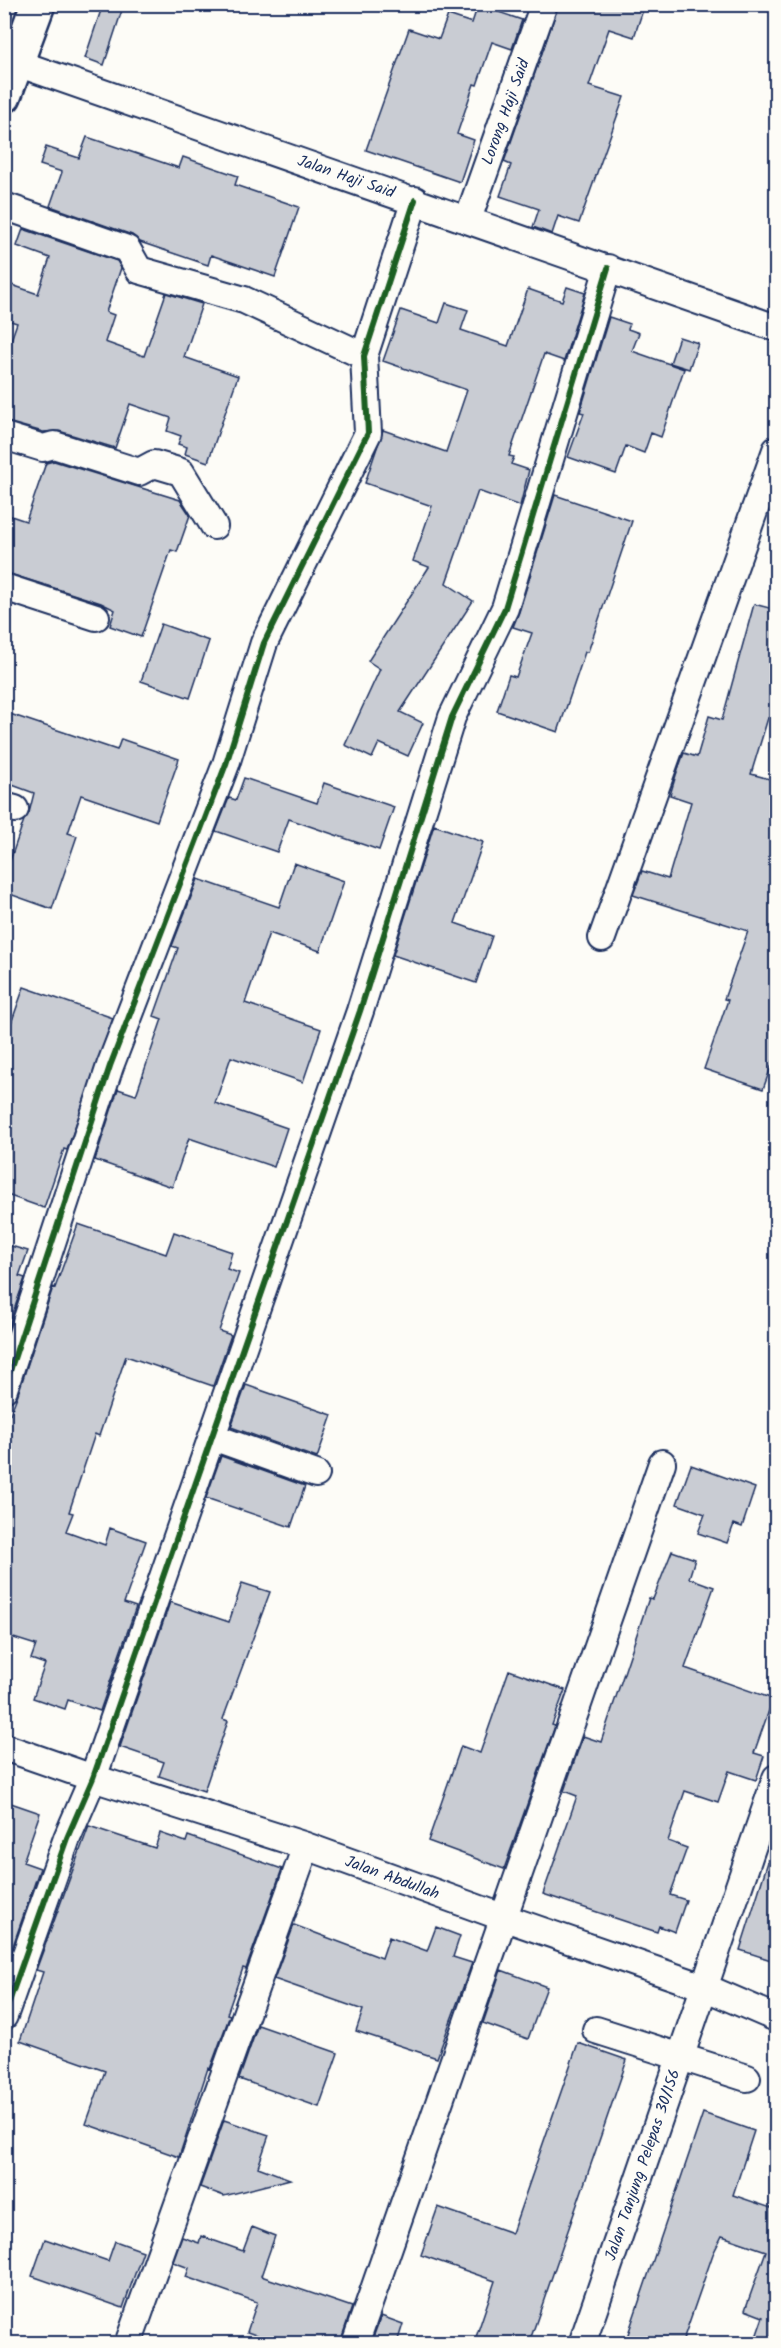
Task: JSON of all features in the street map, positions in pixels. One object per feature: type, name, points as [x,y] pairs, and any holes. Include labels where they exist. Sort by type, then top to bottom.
[{"type":"main road","points":[[4,96],[38,4]]},
{"type":"street","name":"Lorong Haji Said","points":[[468,219],[544,4]]},
{"type":"street","name":"Jalan Haji Said","points":[[16,63],[415,200],[777,328]]},
{"type":"street","points":[[4,1389],[111,1066],[226,764],[264,643],[368,433],[364,356],[415,200]]},
{"type":"street","points":[[4,206],[127,249],[139,270],[244,300],[364,356]]},
{"type":"street","points":[[4,2016],[67,1838],[93,1778],[360,1011],[452,717],[505,608],[608,268]]},
{"type":"street","points":[[4,436],[43,448],[54,445],[139,472],[154,464],[181,472],[214,526]]},
{"type":"street","points":[[602,938],[777,450]]},
{"type":"street","points":[[4,587],[96,617]]},
{"type":"street","points":[[213,1437],[316,1474]]},
{"type":"street","points":[[355,2343],[662,1463]]},
{"type":"street","name":"Jalan Abdullah","points":[[4,1747],[306,1846],[704,1987],[777,2018]]},
{"type":"street","name":"Jalan Tanjung Pelepas 30/156","points":[[582,2343],[777,1778]]},
{"type":"street","points":[[128,2343],[306,1846]]},
{"type":"street","points":[[596,2030],[747,2078]]},
{"type":"building","points":[[103,4],[124,4],[104,65],[85,58]]},
{"type":"building","points":[[559,4],[645,4],[634,37],[609,29],[589,86],[624,97],[579,223],[558,216],[552,234],[533,227],[539,209],[500,196],[511,165],[504,162]]},
{"type":"building","points":[[478,5],[522,20],[512,49],[492,42],[477,85],[474,84],[457,134],[474,140],[460,182],[366,150],[409,29],[439,39],[448,15],[472,23]]},
{"type":"building","points":[[87,137],[179,168],[183,157],[238,176],[235,185],[299,207],[275,277],[211,255],[208,265],[140,242],[132,235],[50,206],[62,172],[40,165],[46,147],[79,158]]},
{"type":"building","points":[[23,229],[117,261],[121,268],[106,312],[114,315],[105,342],[144,356],[166,293],[202,304],[184,357],[238,376],[208,462],[185,454],[187,447],[178,444],[181,436],[167,431],[171,418],[130,404],[115,448],[59,431],[43,432],[4,421],[4,360],[17,323],[4,319],[4,297],[9,284],[38,294],[50,258],[17,246]]},
{"type":"building","points":[[567,287],[585,293],[564,361],[544,354],[509,456],[514,457],[511,464],[529,470],[520,506],[478,491],[446,583],[473,601],[400,712],[423,723],[408,756],[379,743],[372,758],[345,745],[380,669],[368,661],[429,567],[413,561],[432,506],[365,483],[383,430],[446,452],[467,390],[383,361],[401,310],[439,323],[446,303],[468,310],[461,330],[508,346],[528,289],[562,301]]},
{"type":"building","points":[[609,317],[630,324],[628,329],[639,333],[632,351],[684,369],[661,437],[651,433],[644,453],[626,446],[616,474],[568,457],[584,413],[580,412]]},
{"type":"building","points":[[679,337],[698,343],[689,369],[670,363]]},
{"type":"building","points":[[54,461],[180,500],[190,515],[177,552],[171,550],[141,637],[110,626],[115,610],[101,603],[4,572],[4,526],[8,515],[26,521],[46,463]]},
{"type":"building","points":[[555,495],[632,521],[588,652],[585,652],[558,732],[497,711],[509,675],[516,677],[532,633],[513,627]]},
{"type":"building","points":[[754,604],[777,610],[777,720],[768,718],[751,774],[777,781],[777,1051],[763,1089],[704,1069],[728,1000],[724,999],[748,931],[633,895],[642,871],[668,879],[691,802],[670,795],[676,775],[684,753],[697,757],[709,716],[722,720]]},
{"type":"building","points":[[161,624],[209,641],[190,698],[141,681]]},
{"type":"building","points":[[4,712],[117,750],[121,739],[179,759],[157,821],[81,795],[68,833],[77,836],[52,909],[4,892],[4,878],[24,820],[29,813],[34,793],[4,782]]},
{"type":"building","points":[[244,778],[317,803],[324,783],[394,807],[379,850],[289,819],[277,852],[216,831],[229,798],[236,800]]},
{"type":"building","points":[[434,825],[483,842],[455,923],[492,936],[476,983],[393,955]]},
{"type":"building","points":[[294,863],[344,881],[320,951],[269,933],[245,1003],[321,1029],[303,1082],[231,1057],[215,1103],[287,1128],[274,1167],[189,1138],[172,1187],[95,1160],[118,1089],[136,1095],[162,1019],[154,1016],[178,948],[172,946],[198,879],[279,907]]},
{"type":"building","points":[[24,987],[113,1018],[67,1150],[64,1149],[44,1208],[4,1194],[4,1043]]},
{"type":"building","points":[[78,1224],[166,1254],[174,1232],[232,1252],[227,1269],[239,1273],[219,1331],[231,1335],[213,1386],[126,1356],[99,1436],[95,1434],[69,1512],[73,1513],[66,1531],[105,1545],[110,1528],[146,1541],[124,1603],[136,1607],[100,1711],[68,1700],[65,1709],[33,1698],[45,1664],[31,1659],[36,1645],[4,1635],[4,1413],[10,1414],[18,1394],[53,1287],[55,1288]]},
{"type":"building","points":[[4,1244],[28,1251],[19,1276],[25,1278],[4,1339]]},
{"type":"building","points":[[246,1385],[332,1415],[317,1458],[231,1427]]},
{"type":"building","points":[[221,1456],[305,1486],[291,1527],[206,1498]]},
{"type":"building","points":[[691,1465],[755,1488],[742,1527],[734,1524],[727,1543],[698,1533],[705,1514],[677,1504]]},
{"type":"building","points":[[672,1551],[695,1559],[689,1578],[714,1587],[685,1668],[773,1699],[754,1753],[764,1756],[756,1780],[729,1771],[718,1802],[685,1791],[668,1841],[687,1848],[670,1895],[686,1900],[675,1932],[659,1926],[657,1932],[543,1894],[577,1796],[564,1791],[583,1736],[601,1742],[649,1598],[653,1599]]},
{"type":"building","points":[[242,1583],[270,1592],[223,1719],[228,1721],[204,1791],[159,1776],[164,1762],[120,1747],[170,1602],[229,1622]]},
{"type":"building","points":[[509,1670],[565,1690],[552,1725],[555,1726],[504,1869],[428,1841],[461,1746],[480,1753]]},
{"type":"building","points":[[8,1802],[40,1813],[23,1862],[40,1868],[8,1960],[4,1959],[4,1814]]},
{"type":"building","points":[[89,1826],[155,1848],[160,1833],[186,1842],[188,1836],[282,1869],[246,1969],[243,1968],[227,2014],[230,2015],[210,2069],[208,2068],[179,2157],[86,2124],[105,2071],[20,2041],[43,1972],[36,1970]]},
{"type":"building","points":[[772,1849],[777,1850],[777,1962],[740,1950]]},
{"type":"building","points":[[294,1925],[382,1958],[389,1937],[427,1951],[436,1927],[460,1936],[453,1957],[472,1963],[437,2058],[356,2031],[363,2010],[274,1979]]},
{"type":"building","points":[[501,1970],[547,1987],[528,2039],[483,2023]]},
{"type":"building","points":[[258,2025],[338,2053],[319,2107],[239,2079]]},
{"type":"building","points":[[578,2043],[627,2060],[598,2144],[529,2343],[474,2343],[495,2281],[421,2255],[438,2207],[512,2233]]},
{"type":"building","points":[[703,2113],[754,2131],[733,2195],[777,2210],[777,2343],[754,2343],[763,2317],[745,2310],[766,2251],[722,2236],[713,2254],[682,2343],[625,2343]]},
{"type":"building","points":[[224,2120],[269,2135],[258,2167],[290,2179],[224,2196],[200,2187]]},
{"type":"building","points":[[252,2227],[275,2236],[261,2276],[352,2307],[340,2343],[280,2343],[247,2332],[257,2302],[186,2277],[189,2268],[173,2262],[182,2237],[199,2243],[201,2236],[243,2251]]},
{"type":"building","points":[[45,2239],[108,2261],[115,2241],[143,2251],[123,2308],[32,2276]]},
{"type":"building","points":[[381,2316],[403,2324],[397,2343],[371,2343]]},
{"type":"cycle path","points":[[4,1389],[110,1066],[226,764],[264,643],[368,433],[364,356],[415,200]]},
{"type":"cycle path","points":[[4,2016],[67,1838],[93,1778],[360,1011],[452,717],[505,608],[608,268]]}]
